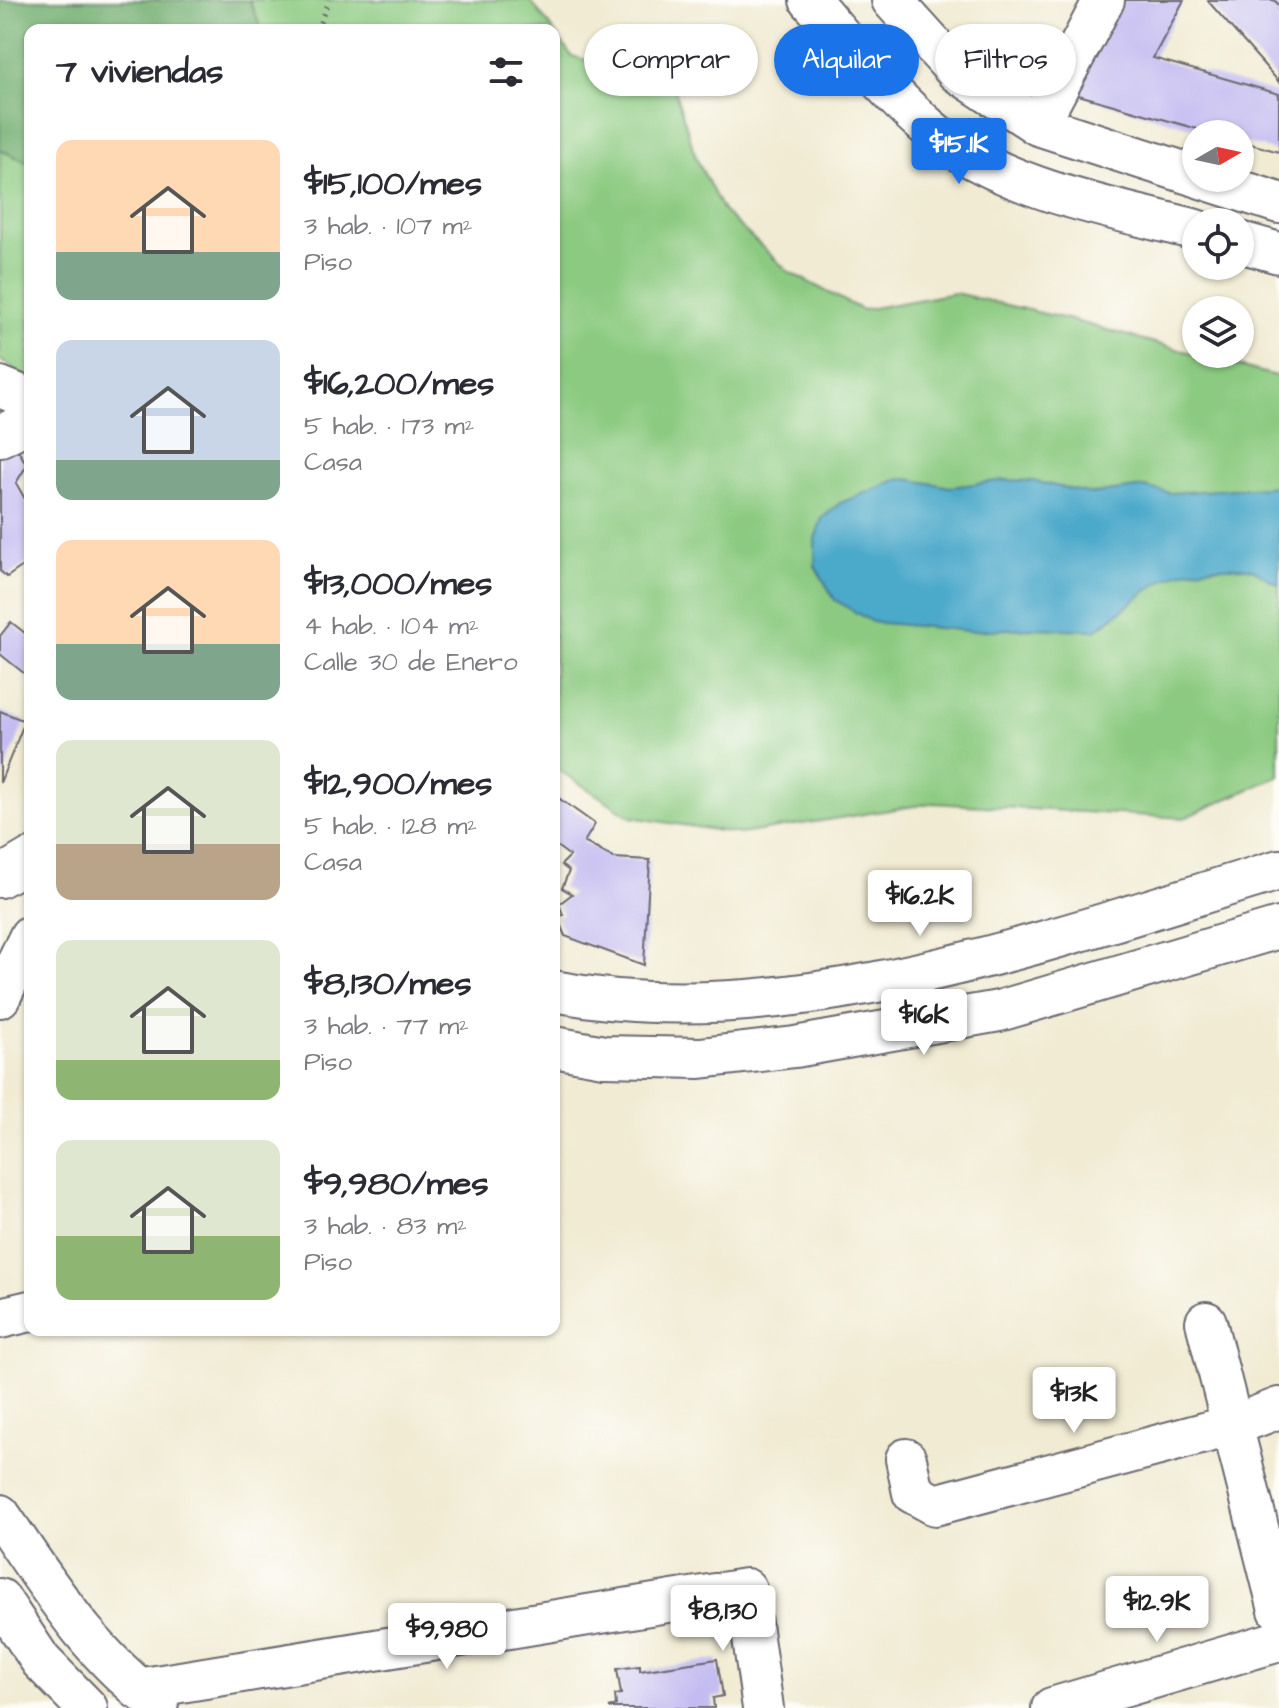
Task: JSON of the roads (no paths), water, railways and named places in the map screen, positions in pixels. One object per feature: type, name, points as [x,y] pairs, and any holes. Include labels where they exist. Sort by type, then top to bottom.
[{"type":"street","points":[[810,0],[899,99],[958,151],[1032,185],[1182,226]]},
{"type":"street","points":[[892,0],[957,72],[1038,125],[1182,172]]},
{"type":"street","points":[[1038,125],[1104,0]]},
{"type":"street","points":[[1245,192],[1279,203]]},
{"type":"street","points":[[1254,246],[1279,253]]},
{"type":"street","points":[[0,387],[24,397]]},
{"type":"street","points":[[0,436],[24,424]]},
{"type":"street","points":[[0,877],[24,863]]},
{"type":"street","points":[[560,992],[597,1000],[689,1005],[783,998],[983,958],[1279,870]]},
{"type":"street","points":[[560,1048],[604,1056],[700,1058],[795,1047],[999,1011],[1279,928]]},
{"type":"street","points":[[0,997],[24,948]]},
{"type":"street","points":[[0,1318],[24,1312]]},
{"type":"street","points":[[1206,1322],[1279,1610]]},
{"type":"street","points":[[906,1459],[913,1493],[935,1505],[1234,1425],[1279,1408]]},
{"type":"street","points":[[0,1515],[82,1633],[151,1699],[746,1589],[763,1708]]},
{"type":"street","points":[[0,1599],[41,1661],[80,1700]]},
{"type":"street","points":[[1052,1708],[1279,1641]]},
{"type":"street","points":[[80,1700],[78,1676],[92,1665],[108,1660]]},
{"type":"water","points":[[901,478],[951,487],[1005,480],[1033,481],[1092,494],[1144,487],[1170,493],[1279,486],[1279,584],[1245,567],[1200,568],[1183,572],[1153,587],[1095,630],[1031,628],[970,631],[872,622],[835,600],[815,566],[815,539],[822,518],[840,503]]}]
